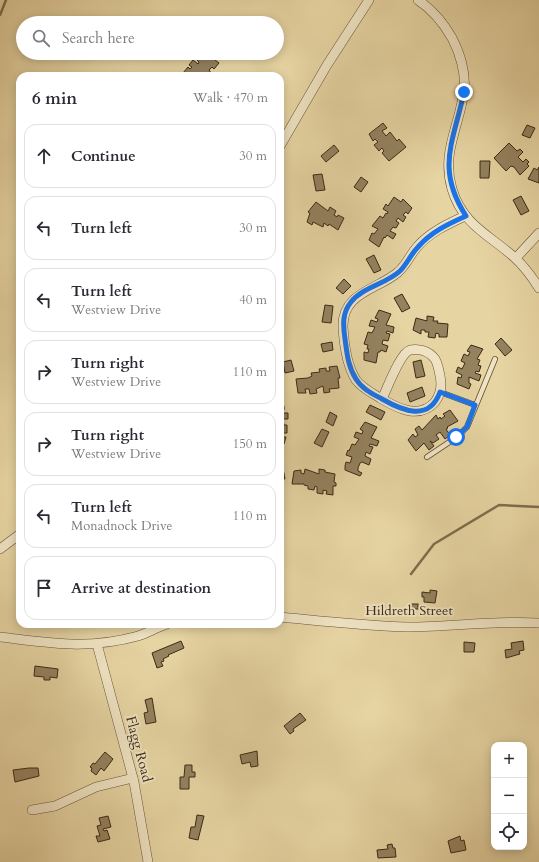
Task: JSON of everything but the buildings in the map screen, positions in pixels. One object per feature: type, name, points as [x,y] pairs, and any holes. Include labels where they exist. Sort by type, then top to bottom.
[{"type":"street","points":[[284,139],[327,65],[369,0]]},
{"type":"street","points":[[418,0],[436,13],[455,43],[462,66],[464,92],[450,144],[448,166],[455,196],[466,216],[483,234],[516,258],[539,288]]},
{"type":"street","points":[[382,399],[405,353],[412,350],[426,351],[434,358],[441,379],[440,392],[431,405],[416,411],[402,410],[382,399],[362,386],[353,374],[348,358],[343,328],[346,310],[356,297],[400,271],[425,239],[442,227],[466,216]]},
{"type":"street","points":[[516,258],[539,233]]},
{"type":"street","points":[[0,548],[16,537]]},
{"type":"street","name":"Hildreth Street","points":[[284,617],[376,626],[408,627],[495,622],[539,624]]},
{"type":"street","points":[[0,637],[56,644],[97,644],[139,636],[158,628]]},
{"type":"street","name":"Flagg Road","points":[[97,644],[133,778],[148,862]]},
{"type":"street","points":[[32,810],[55,806],[96,787],[133,778]]},
{"type":"lane","points":[[427,457],[462,433],[467,427],[495,359]]},
{"type":"lane","points":[[440,392],[475,405]]},
{"type":"waterway","points":[[0,15],[6,0]]},
{"type":"waterway","points":[[411,574],[434,544],[499,505],[539,507]]},
{"type":"route","points":[[456,437],[467,427],[475,405],[440,392],[437,399],[428,408],[412,412],[402,410],[370,392],[358,383],[353,374],[348,358],[343,328],[346,310],[351,301],[363,292],[396,274],[404,267],[417,247],[425,239],[442,227],[466,216],[455,196],[450,181],[448,166],[450,144],[464,92]]}]
